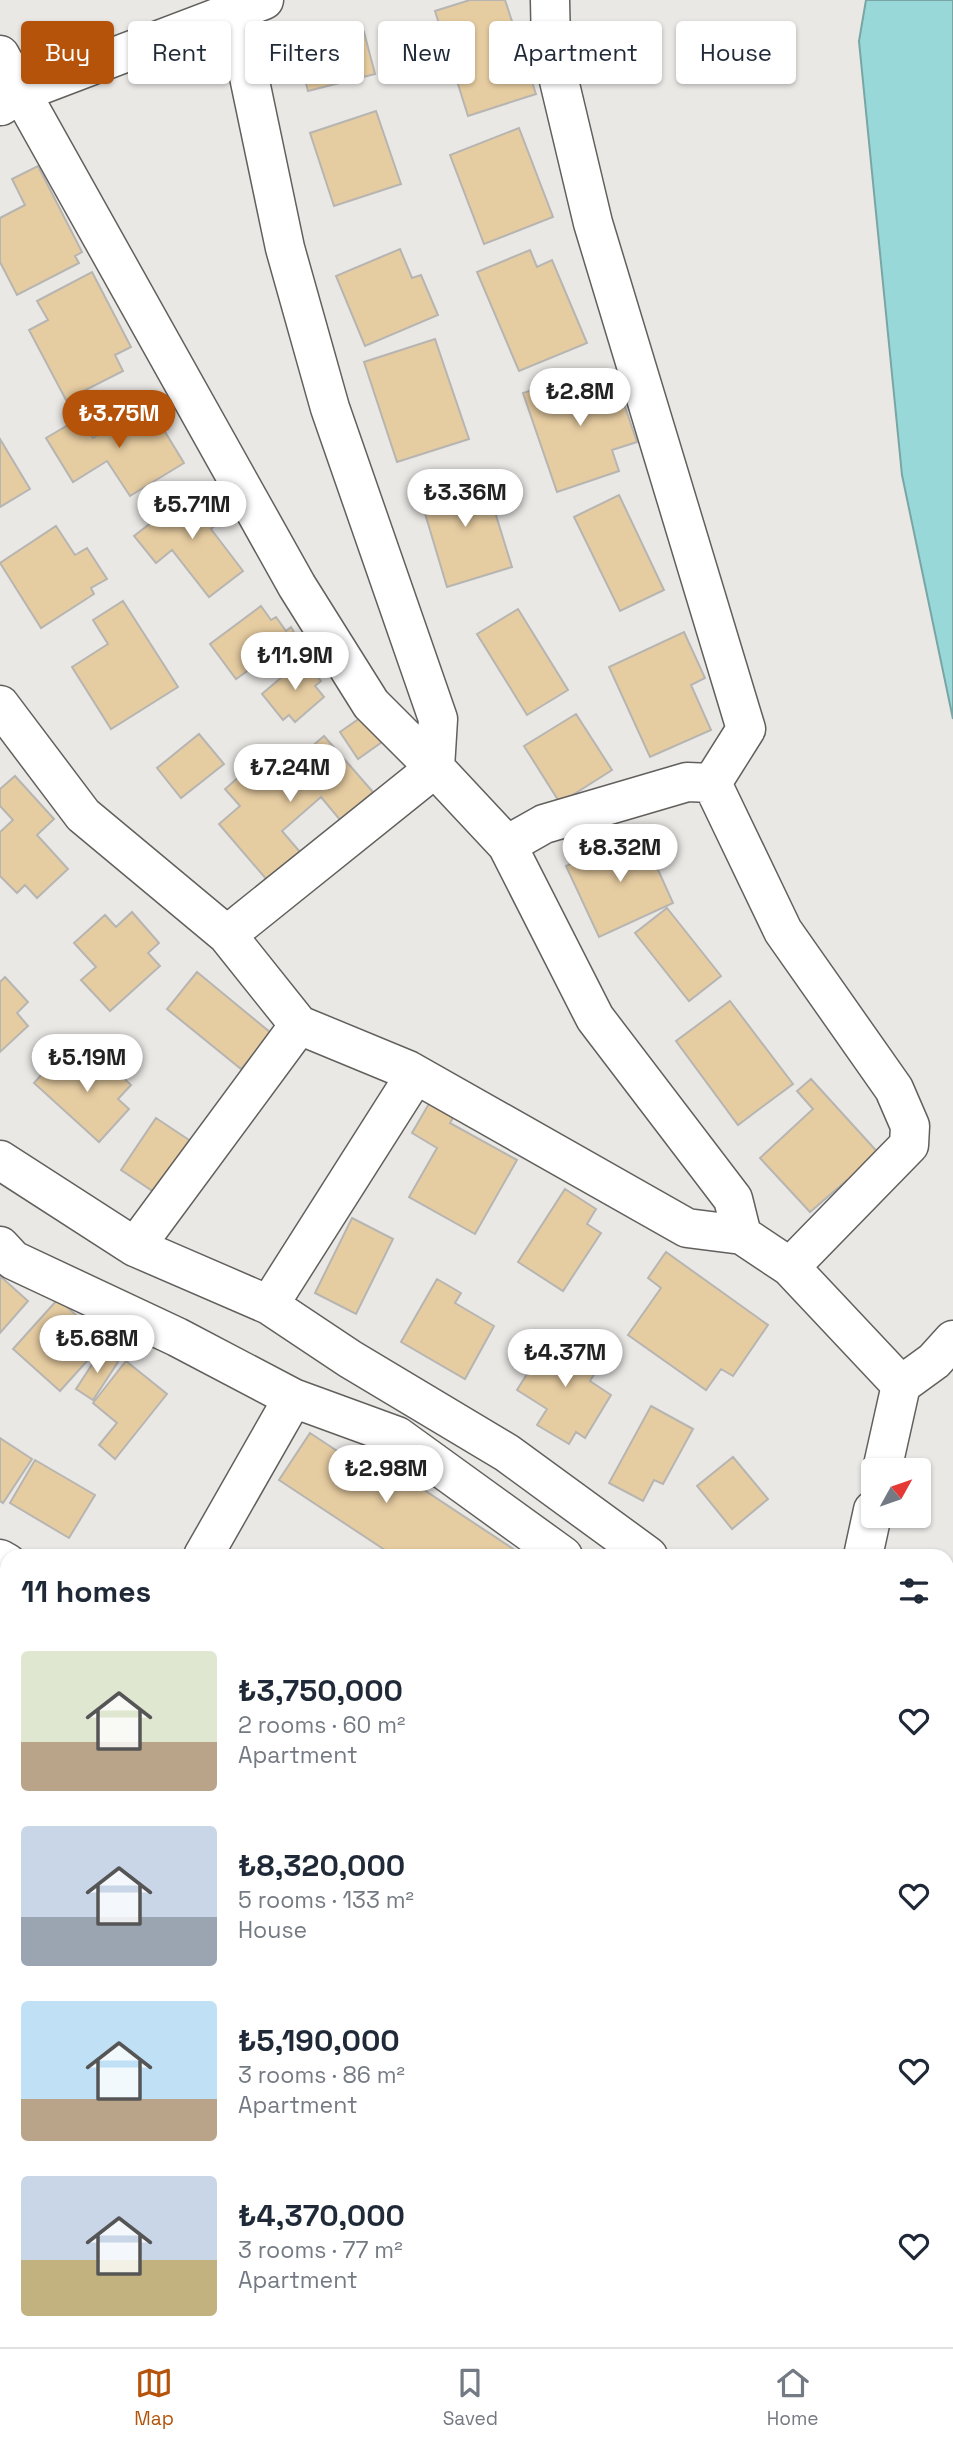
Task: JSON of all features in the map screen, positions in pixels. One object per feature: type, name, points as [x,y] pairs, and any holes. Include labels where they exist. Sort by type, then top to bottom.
[{"type":"street","points":[[550,0],[551,47],[593,223],[746,729],[712,783]]},
{"type":"street","points":[[11,100],[250,5],[285,248],[330,408],[438,719],[435,768],[227,935]]},
{"type":"street","points":[[0,55],[11,100],[297,586],[371,704],[506,845],[595,1018],[733,1199],[741,1235]]},
{"type":"street","points":[[0,705],[83,815],[227,935],[299,1025],[415,1075],[687,1228],[741,1235],[790,1267],[901,1385]]},
{"type":"street","points":[[506,845],[544,824],[687,782],[712,783]]},
{"type":"street","points":[[712,783],[783,932],[894,1089],[910,1126],[909,1145],[790,1267]]},
{"type":"street","points":[[135,1247],[299,1025]]},
{"type":"street","points":[[269,1305],[415,1075]]},
{"type":"street","points":[[0,1160],[135,1247],[269,1305],[350,1359],[507,1453],[638,1549]]},
{"type":"street","points":[[0,1246],[13,1260],[177,1337],[293,1398],[397,1436],[552,1549]]},
{"type":"street","points":[[885,1458],[901,1385],[934,1361],[953,1340]]},
{"type":"street","points":[[207,1549],[293,1398]]},
{"type":"street","points":[[865,1549],[869,1528]]},
{"type":"water","points":[[866,0],[953,0],[953,719],[902,475],[859,41]]},
{"type":"building","points":[[470,0],[505,0],[512,21],[489,21],[489,84],[533,84],[536,94],[468,116],[458,84],[475,84],[475,21],[438,21],[435,11]]},
{"type":"building","points":[[364,32],[375,74],[364,77]]},
{"type":"building","points":[[306,84],[336,84],[308,91]]},
{"type":"building","points":[[376,111],[401,184],[334,206],[310,133]]},
{"type":"building","points":[[519,128],[553,217],[484,244],[450,155]]},
{"type":"building","points":[[38,166],[82,252],[75,256],[79,263],[17,295],[0,262],[0,218],[25,205],[12,179]]},
{"type":"building","points":[[400,249],[412,278],[421,275],[438,315],[365,346],[336,276]]},
{"type":"building","points":[[530,250],[537,267],[552,260],[587,343],[519,371],[477,272]]},
{"type":"building","points":[[92,272],[131,347],[115,355],[123,371],[66,400],[29,330],[48,320],[37,301]]},
{"type":"building","points":[[435,339],[469,439],[397,462],[364,362]]},
{"type":"building","points":[[590,370],[597,390],[617,383],[637,442],[612,450],[619,471],[557,492],[523,393]]},
{"type":"building","points":[[148,404],[184,463],[130,496],[107,461],[73,482],[46,438],[80,418],[93,438]]},
{"type":"building","points":[[0,439],[30,489],[0,507]]},
{"type":"building","points":[[482,470],[512,567],[447,587],[418,490]]},
{"type":"building","points":[[200,485],[225,517],[211,529],[243,571],[209,597],[172,550],[156,563],[134,536]]},
{"type":"building","points":[[619,495],[664,590],[620,611],[574,517]]},
{"type":"building","points":[[56,526],[75,555],[87,548],[107,579],[91,588],[94,594],[41,628],[0,563]]},
{"type":"building","points":[[123,601],[178,687],[111,729],[72,667],[108,644],[93,620]]},
{"type":"building","points":[[261,606],[271,620],[276,617],[286,631],[291,627],[296,636],[236,679],[210,644]]},
{"type":"building","points":[[518,609],[568,690],[527,715],[477,634]]},
{"type":"building","points":[[684,632],[705,678],[691,685],[711,730],[650,757],[609,667]]},
{"type":"building","points":[[303,659],[321,681],[315,686],[324,697],[295,722],[289,715],[283,720],[262,694]]},
{"type":"building","points":[[576,714],[612,770],[560,803],[524,746]]},
{"type":"building","points":[[363,716],[382,742],[358,759],[340,732]]},
{"type":"building","points":[[199,734],[224,764],[181,798],[157,768]]},
{"type":"building","points":[[324,736],[373,792],[341,821],[321,797],[282,831],[300,852],[267,880],[219,824],[240,806],[225,789],[248,769],[264,788]]},
{"type":"building","points":[[15,776],[54,819],[37,835],[68,869],[37,898],[25,885],[17,893],[0,876],[0,832],[13,820],[0,806],[0,789]]},
{"type":"building","points":[[641,832],[673,903],[599,937],[566,866]]},
{"type":"building","points":[[667,908],[721,976],[689,1001],[635,933]]},
{"type":"building","points":[[132,912],[159,943],[148,953],[160,966],[110,1011],[81,980],[96,967],[74,943],[105,915],[116,927]]},
{"type":"building","points":[[197,972],[271,1033],[241,1069],[167,1009]]},
{"type":"building","points":[[5,977],[28,1002],[17,1013],[28,1026],[0,1052],[0,982]]},
{"type":"building","points":[[730,1001],[793,1084],[738,1125],[676,1041]]},
{"type":"building","points":[[61,1053],[84,1074],[100,1056],[131,1085],[118,1099],[129,1109],[99,1142],[34,1083]]},
{"type":"building","points":[[811,1079],[882,1157],[852,1185],[847,1180],[810,1212],[760,1158],[813,1109],[797,1091]]},
{"type":"building","points":[[434,1095],[458,1109],[450,1123],[517,1160],[475,1234],[409,1197],[437,1148],[412,1133]]},
{"type":"building","points":[[156,1118],[192,1142],[157,1194],[121,1170]]},
{"type":"building","points":[[565,1189],[596,1209],[587,1224],[601,1233],[563,1291],[518,1262]]},
{"type":"building","points":[[352,1218],[393,1239],[356,1314],[315,1293]]},
{"type":"building","points":[[666,1252],[768,1325],[733,1376],[721,1369],[706,1390],[628,1335],[661,1288],[648,1278]]},
{"type":"building","points":[[0,1276],[28,1301],[0,1333]]},
{"type":"building","points":[[437,1279],[461,1293],[455,1303],[494,1326],[465,1379],[401,1342]]},
{"type":"building","points":[[58,1299],[105,1341],[60,1391],[13,1349]]},
{"type":"building","points":[[554,1331],[602,1362],[590,1381],[611,1395],[585,1438],[576,1432],[569,1444],[537,1425],[547,1409],[517,1390]]},
{"type":"building","points":[[101,1351],[118,1362],[93,1400],[76,1389]]},
{"type":"building","points":[[126,1361],[167,1394],[115,1459],[99,1445],[117,1423],[93,1403]]},
{"type":"building","points":[[651,1406],[693,1429],[663,1484],[654,1480],[643,1501],[609,1483]]},
{"type":"building","points":[[310,1433],[351,1460],[359,1447],[513,1549],[383,1549],[279,1480]]},
{"type":"building","points":[[0,1438],[32,1459],[3,1503],[0,1501]]},
{"type":"building","points":[[733,1457],[768,1499],[732,1529],[697,1486]]},
{"type":"building","points":[[35,1460],[95,1495],[69,1538],[10,1503]]}]
